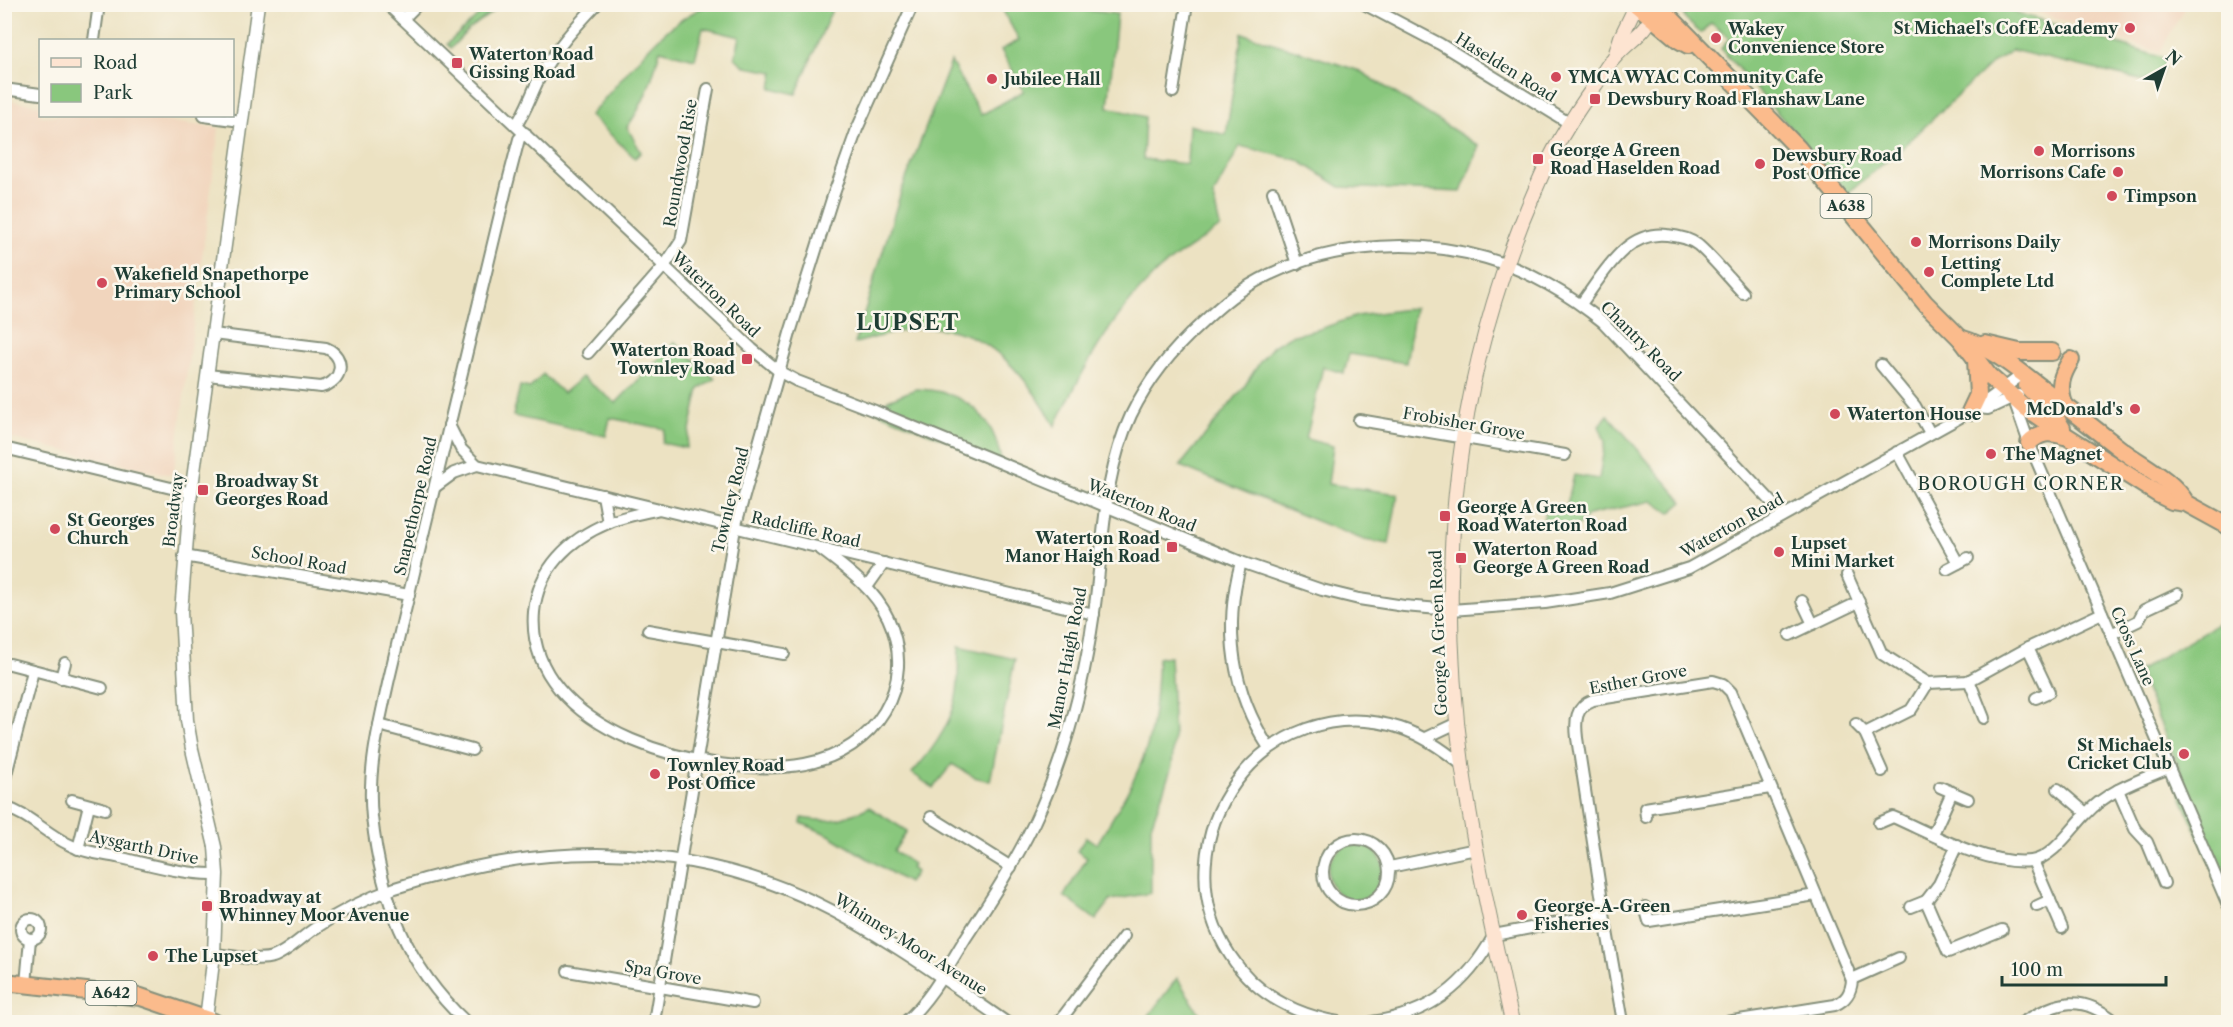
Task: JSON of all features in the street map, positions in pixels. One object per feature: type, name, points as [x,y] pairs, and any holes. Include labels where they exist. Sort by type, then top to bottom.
[{"type":"highway","name":"A638","points":[[1637,5],[1656,8],[1679,40],[1702,52],[1729,76],[1797,148],[1929,308],[2019,386]]},
{"type":"highway","name":"A638","points":[[1968,340],[1976,360],[2019,386],[2064,404],[2142,466],[2179,491],[2187,503]]},
{"type":"highway","points":[[1968,340],[2019,352],[2052,352]]},
{"type":"highway","points":[[1973,410],[1978,394],[1976,360]]},
{"type":"highway","points":[[2064,404],[2060,384],[2071,360]]},
{"type":"highway","points":[[2019,386],[2052,412],[2068,437]]},
{"type":"highway","points":[[2029,443],[2034,437],[2043,433],[2068,437]]},
{"type":"highway","name":"A638","points":[[2068,437],[2158,494],[2172,501],[2187,503],[2229,526]]},
{"type":"highway","name":"A642","points":[[4,982],[141,998],[210,1021]]},
{"type":"main road","name":"George A Green Road","points":[[1615,57],[1621,37],[1637,5]]},
{"type":"main road","name":"George A Green Road","points":[[1512,1023],[1476,849],[1462,765],[1458,723],[1451,610],[1452,530],[1462,438],[1477,360],[1505,266],[1537,184],[1569,123],[1615,57],[1635,40],[1656,8]]},
{"type":"street","points":[[94,39],[99,4]]},
{"type":"street","name":"Broadway","points":[[210,1021],[217,874],[215,847],[187,720],[181,612],[184,556],[258,4]]},
{"type":"street","name":"Waterton Road","points":[[387,4],[752,349],[780,372],[797,381],[1241,562],[1286,579],[1359,599],[1451,610],[1545,603],[1610,593],[1689,568],[1973,410],[1989,409],[2019,386]]},
{"type":"street","points":[[403,20],[418,4]]},
{"type":"street","points":[[516,125],[522,117],[531,93],[558,49],[597,4]]},
{"type":"street","name":"Townley Road","points":[[654,1023],[735,528],[832,199],[857,129],[913,4]]},
{"type":"street","points":[[1173,92],[1187,4]]},
{"type":"street","name":"Haselden Road","points":[[1364,4],[1440,44],[1569,123]]},
{"type":"street","points":[[4,89],[39,94]]},
{"type":"street","name":"Roundwood Rise","points":[[588,353],[665,265],[681,241],[708,89]]},
{"type":"street","points":[[211,117],[241,121]]},
{"type":"street","name":"Snapethorpe Road","points":[[387,891],[372,816],[372,783],[379,725],[507,185],[519,139],[525,133]]},
{"type":"street","points":[[1273,192],[1297,264]]},
{"type":"street","points":[[1581,304],[1621,252],[1633,242],[1648,236],[1663,234],[1680,236],[1697,245],[1743,293]]},
{"type":"street","name":"Chantry Road","points":[[1106,507],[1113,466],[1131,415],[1143,393],[1170,355],[1197,328],[1241,290],[1266,276],[1333,253],[1388,246],[1429,247],[1487,258],[1522,272],[1581,304],[1624,342],[1783,514]]},
{"type":"street","points":[[207,375],[321,387],[334,381],[340,370],[341,362],[337,355],[326,348],[213,334]]},
{"type":"street","points":[[1881,365],[1915,406],[1930,433]]},
{"type":"street","name":"Cross Lane","points":[[2019,386],[2029,443],[2229,905]]},
{"type":"street","name":"Frobisher Grove","points":[[1359,420],[1565,455]]},
{"type":"street","points":[[435,487],[454,473],[477,465],[461,449],[449,425]]},
{"type":"street","points":[[4,448],[192,493]]},
{"type":"street","points":[[1897,452],[1958,563]]},
{"type":"street","name":"Radcliffe Road","points":[[477,465],[1094,614]]},
{"type":"street","points":[[603,495],[608,523]]},
{"type":"street","name":"Manor Haigh Road","points":[[905,1023],[941,978],[1011,867],[1048,792],[1078,694],[1094,614],[1106,507]]},
{"type":"street","points":[[660,509],[608,523],[579,538],[556,557],[542,578],[535,599],[533,624],[537,649],[546,670],[564,694],[587,715],[640,744],[698,761],[765,767],[808,764],[831,756],[867,735],[890,703],[899,668],[894,636],[888,617],[867,586],[819,548]]},
{"type":"street","name":"School Road","points":[[184,556],[409,596]]},
{"type":"street","points":[[1947,569],[1968,558]]},
{"type":"street","points":[[1241,562],[1236,580],[1231,619],[1233,658],[1237,678],[1250,715],[1269,748]]},
{"type":"street","points":[[867,586],[884,563]]},
{"type":"street","points":[[1847,575],[1882,654],[1928,683],[1969,680],[2028,648],[2102,613]]},
{"type":"street","points":[[2111,634],[2138,621],[2144,610],[2169,604],[2178,594]]},
{"type":"street","points":[[1802,602],[1813,624]]},
{"type":"street","points":[[1790,635],[1859,602]]},
{"type":"street","points":[[648,630],[784,654]]},
{"type":"street","points":[[2028,648],[2049,692],[2036,698]]},
{"type":"street","points":[[61,678],[65,663]]},
{"type":"street","points":[[10,664],[102,688]]},
{"type":"street","points":[[4,782],[33,671]]},
{"type":"street","points":[[1969,680],[1984,718]]},
{"type":"street","name":"Esther Grove","points":[[1623,1023],[1576,726],[1576,717],[1580,708],[1586,702],[1593,700],[1713,681],[1723,684],[1731,692],[1852,979]]},
{"type":"street","points":[[1865,733],[1911,710],[1928,683]]},
{"type":"street","points":[[1338,1023],[1294,1010],[1273,998],[1253,983],[1223,945],[1209,907],[1205,874],[1206,850],[1221,803],[1250,764],[1269,748],[1318,726],[1346,722],[1373,722],[1399,728],[1425,738],[1462,765]]},
{"type":"street","points":[[1425,738],[1458,723]]},
{"type":"street","points":[[1856,724],[1865,733],[1882,771]]},
{"type":"street","points":[[379,725],[472,750]]},
{"type":"street","points":[[1879,823],[1893,817],[1972,852],[1992,857],[2033,861],[2058,845],[2086,813],[2104,797],[2169,768]]},
{"type":"street","points":[[1940,787],[1968,799]]},
{"type":"street","points":[[1646,817],[1645,808],[1770,788]]},
{"type":"street","points":[[2058,789],[2086,813]]},
{"type":"street","points":[[2118,790],[2135,829],[2147,842],[2164,883]]},
{"type":"street","points":[[1933,834],[1952,792]]},
{"type":"street","points":[[72,800],[105,809]]},
{"type":"street","points":[[78,849],[89,805]]},
{"type":"street","name":"Aysgarth Drive","points":[[4,807],[29,817],[56,838],[78,849],[204,875],[217,874]]},
{"type":"street","points":[[931,817],[1011,867]]},
{"type":"street","points":[[1348,839],[1362,839],[1375,844],[1385,854],[1390,867],[1389,882],[1382,894],[1371,902],[1357,906],[1343,903],[1332,895],[1324,883],[1323,869],[1326,856],[1336,845],[1348,839]]},
{"type":"street","points":[[1911,907],[1926,901],[1939,885],[1957,845]]},
{"type":"street","points":[[1390,867],[1476,849]]},
{"type":"street","name":"Whinney Moor Avenue","points":[[214,954],[274,957],[347,909],[387,891],[468,867],[529,857],[601,854],[682,861],[743,873],[816,902],[941,978],[1006,1023]]},
{"type":"street","points":[[2143,866],[2155,860]]},
{"type":"street","points":[[2033,861],[2062,928]]},
{"type":"street","points":[[387,891],[400,932],[413,958],[445,1003],[466,1023]]},
{"type":"street","points":[[1645,907],[1649,921],[1816,895]]},
{"type":"street","points":[[2037,906],[2050,900]]},
{"type":"street","points":[[1926,901],[1948,952],[2002,930]]},
{"type":"street","points":[[1372,1023],[1413,1013],[1435,1002],[1471,972],[1494,935],[1604,914]]},
{"type":"street","points":[[1059,1023],[1124,936]]},
{"type":"street","points":[[26,984],[30,939]]},
{"type":"street","points":[[1726,1023],[1835,1005],[1850,993],[1852,979],[1899,958]]},
{"type":"street","points":[[1877,968],[1882,979]]},
{"type":"street","name":"Spa Grove","points":[[568,971],[753,1003]]},
{"type":"street","points":[[2023,1023],[2050,1007],[2074,1003],[2105,1013],[2116,1023]]},
{"type":"shaded area","name":"St Michael's CofE Academy","points":[[2015,5],[2186,5],[2160,52]]},
{"type":"shaded area","name":"Wakefield Snapethorpe Primary School","points":[[5,100],[39,105],[39,117],[130,117],[219,128],[174,471],[170,475],[5,437]]},
{"type":"green space","points":[[711,4],[834,5],[796,94],[771,88],[774,72],[746,67],[735,58],[740,37],[703,28],[695,59],[660,50],[647,90],[627,127],[641,152],[635,158],[590,115],[659,37],[692,13]]},
{"type":"green space","points":[[490,5],[502,5],[468,30],[451,48],[447,44]]},
{"type":"green space","points":[[1040,5],[1117,14],[1108,107],[1145,117],[1143,159],[1187,164],[1189,125],[1226,135],[1242,33],[1360,71],[1479,146],[1461,192],[1340,187],[1298,160],[1240,146],[1213,196],[1220,227],[1168,263],[1137,293],[1098,347],[1055,426],[1020,375],[990,347],[972,337],[953,331],[922,328],[855,343],[901,192],[951,62],[981,115],[1024,91],[1001,50],[1019,40],[1001,7]]},
{"type":"green space","points":[[1679,5],[1992,5],[2166,59],[2158,84],[2012,50],[1991,64],[1901,149],[1848,193],[1721,49],[1729,38],[1711,23],[1701,33],[1686,20]]},
{"type":"green space","points":[[1415,308],[1406,363],[1349,354],[1344,373],[1323,367],[1306,439],[1333,446],[1328,484],[1398,494],[1389,544],[1364,540],[1180,466],[1244,387],[1273,346],[1290,336],[1320,329],[1357,316]]},
{"type":"green space","points":[[675,342],[715,379],[699,389],[686,448],[662,443],[665,429],[610,418],[606,436],[513,416],[520,386],[530,388],[543,374],[563,393],[582,377],[616,403]]},
{"type":"green space","points":[[916,389],[948,394],[974,408],[992,431],[998,445],[1001,462],[875,411],[888,400]]},
{"type":"green space","points":[[1608,415],[1683,502],[1670,513],[1652,501],[1588,515],[1579,525],[1566,528],[1543,523],[1546,505],[1566,509],[1574,475],[1599,479],[1605,441],[1599,426]]},
{"type":"green space","points":[[2228,617],[2228,874],[2218,880],[2179,791],[2187,786],[2138,671]]},
{"type":"green space","points":[[959,646],[1015,659],[990,781],[974,777],[952,764],[933,788],[912,773],[934,746],[951,715],[957,692]]},
{"type":"green space","points":[[1170,656],[1174,737],[1172,766],[1151,826],[1151,893],[1111,900],[1096,920],[1064,896],[1087,858],[1077,851],[1086,837],[1097,844],[1136,774],[1146,750],[1151,728],[1158,658]]},
{"type":"green space","points":[[869,807],[907,831],[894,851],[913,864],[911,868],[916,872],[908,883],[829,835],[801,823],[802,818],[837,819]]},
{"type":"green space","points":[[1350,844],[1362,844],[1376,852],[1384,866],[1382,883],[1376,892],[1362,900],[1350,900],[1333,888],[1328,878],[1328,866],[1340,849]]},
{"type":"green space","points":[[1177,978],[1205,1022],[1144,1022]]},
{"type":"place","name":"St Michael's CofE Academy","points":[[2130,28]]},
{"type":"place","name":"Wakey Convenience Store","points":[[1716,38]]},
{"type":"place","name":"Waterton Road Gissing Road","points":[[457,63]]},
{"type":"place","name":"YMCA WYAC Community Cafe","points":[[1556,77]]},
{"type":"place","name":"Jubilee Hall","points":[[992,79]]},
{"type":"place","name":"Dewsbury Road Flanshaw Lane","points":[[1595,99]]},
{"type":"place","name":"Morrisons","points":[[2039,151]]},
{"type":"place","name":"George A Green Road Haselden Road","points":[[1538,159]]},
{"type":"place","name":"Dewsbury Road Post Office","points":[[1760,164]]},
{"type":"place","name":"Morrisons Cafe","points":[[2118,172]]},
{"type":"place","name":"Timpson","points":[[2112,196]]},
{"type":"place","name":"Morrisons Daily","points":[[1916,242]]},
{"type":"place","name":"Letting Complete Ltd","points":[[1929,272]]},
{"type":"place","name":"Wakefield Snapethorpe Primary School","points":[[102,283]]},
{"type":"place","name":"Waterton Road Townley Road","points":[[747,359]]},
{"type":"place","name":"McDonald's","points":[[2135,409]]},
{"type":"place","name":"Waterton House","points":[[1835,414]]},
{"type":"place","name":"The Magnet","points":[[1991,454]]},
{"type":"place","name":"Broadway St Georges Road","points":[[203,490]]},
{"type":"place","name":"George A Green Road Waterton Road","points":[[1445,516]]},
{"type":"place","name":"St Georges Church","points":[[55,529]]},
{"type":"place","name":"Waterton Road Manor Haigh Road","points":[[1172,547]]},
{"type":"place","name":"Lupset Mini Market","points":[[1779,552]]},
{"type":"place","name":"Waterton Road George A Green Road","points":[[1461,558]]},
{"type":"place","name":"St Michaels Cricket Club","points":[[2184,754]]},
{"type":"place","name":"Townley Road Post Office","points":[[655,774]]},
{"type":"place","name":"Broadway at Whinney Moor Avenue","points":[[207,906]]},
{"type":"place","name":"George-A-Green Fisheries","points":[[1522,915]]},
{"type":"place","name":"The Lupset","points":[[153,956]]},
{"type":"district","name":"LUPSET","points":[[908,322]]},
{"type":"district","name":"BOROUGH CORNER","points":[[2021,484]]}]
